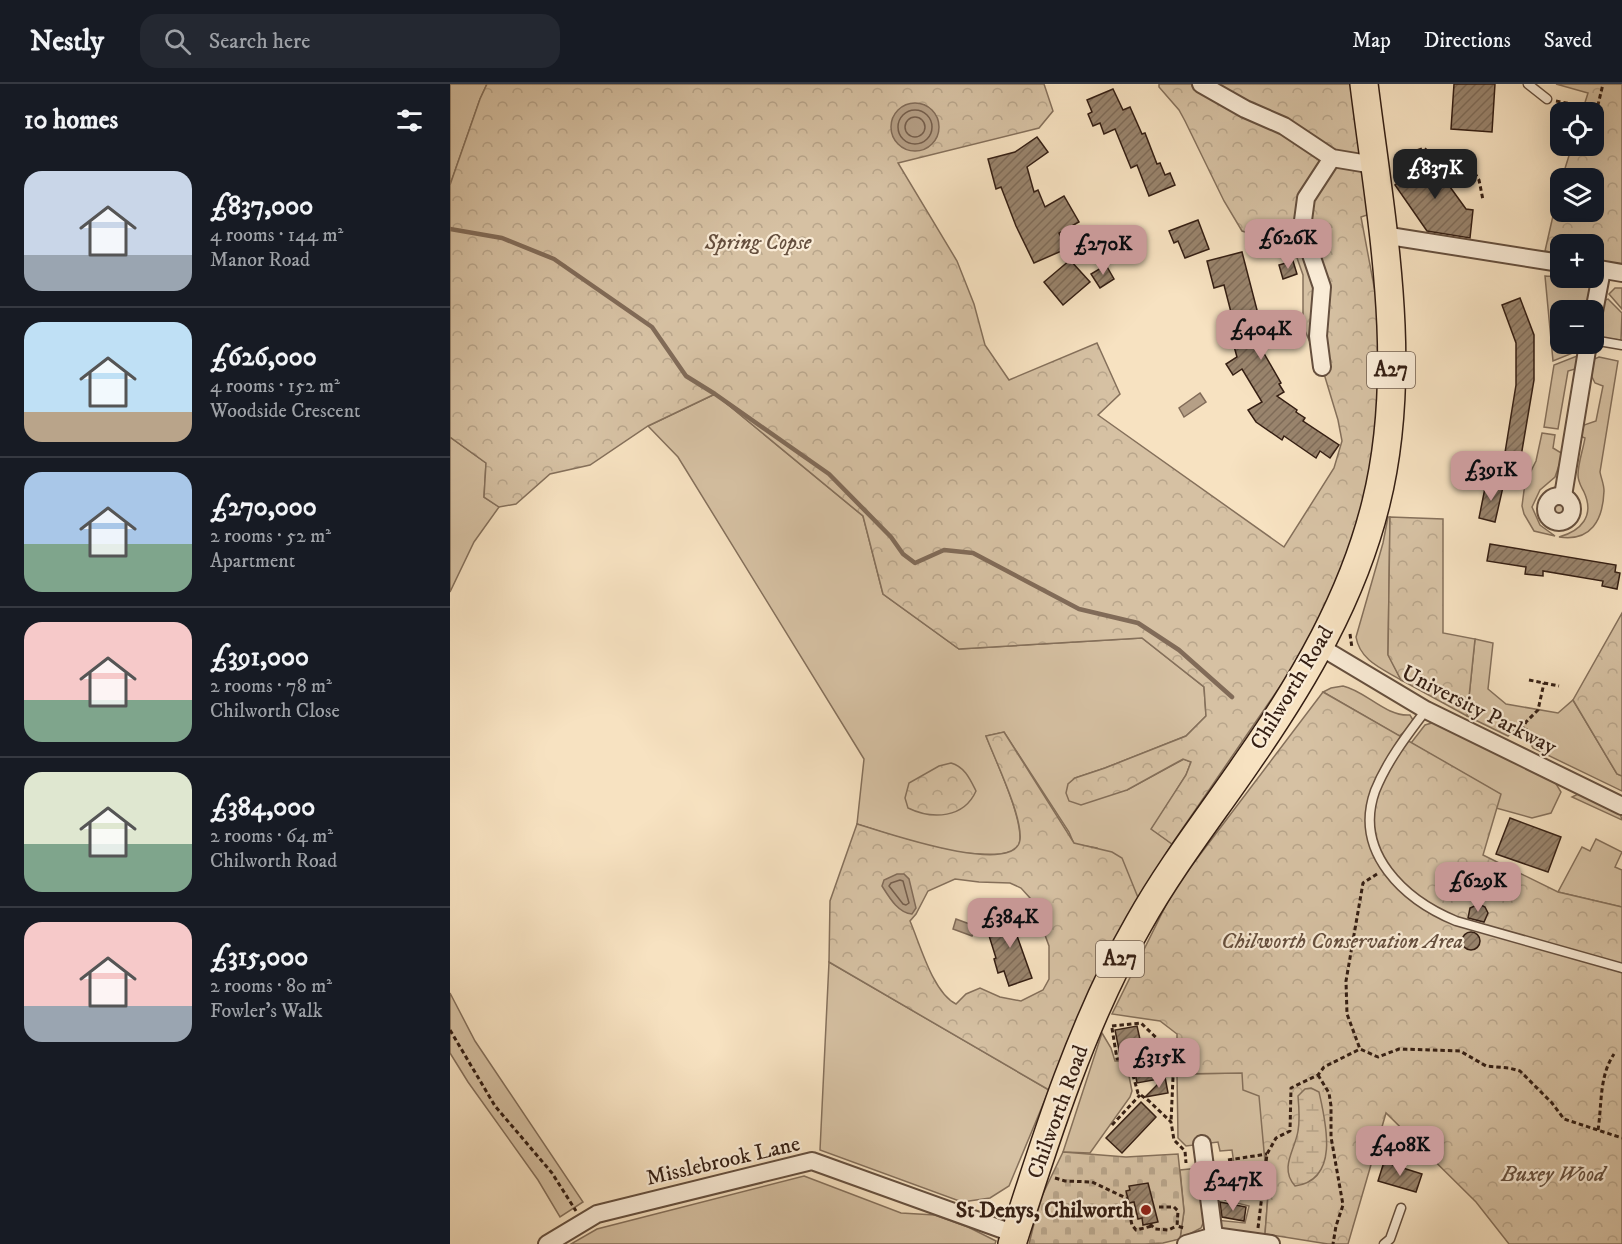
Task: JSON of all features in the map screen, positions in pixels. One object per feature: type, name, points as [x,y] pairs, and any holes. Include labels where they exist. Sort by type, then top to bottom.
[{"type":"main road","name":"Chilworth Road","points":[[1013,1239],[1037,1170],[1102,1022],[1119,961],[1151,902],[1190,842],[1249,760],[1302,677],[1346,593],[1374,511],[1382,472],[1391,375],[1388,279],[1383,235],[1385,162],[1364,84]]},
{"type":"street","points":[[1201,84],[1245,109],[1284,126],[1332,158],[1385,162]]},
{"type":"street","points":[[1322,367],[1318,336],[1322,287],[1302,228],[1306,198],[1332,158]]},
{"type":"street","points":[[1383,235],[1550,261]]},
{"type":"street","points":[[1604,270],[1622,273]]},
{"type":"street","points":[[1563,496],[1586,354]]},
{"type":"street","name":"University Parkway","points":[[1319,646],[1426,710],[1622,806]]},
{"type":"street","points":[[1202,1144],[1214,1236]]},
{"type":"street","name":"Misslebrook Lane","points":[[547,1244],[597,1214],[812,1161],[1013,1239]]},
{"type":"street","points":[[1186,1244],[1214,1236],[1264,1243]]},
{"type":"lane","points":[[1528,84],[1547,99]]},
{"type":"lane","points":[[1604,342],[1622,345]]},
{"type":"lane","points":[[1426,710],[1388,763],[1375,793],[1370,826],[1372,840],[1385,867],[1402,889],[1433,911],[1448,918],[1622,968]]},
{"type":"lane","points":[[1384,1244],[1390,1239],[1401,1208]]},
{"type":"path","points":[[1547,99],[1597,109],[1603,84]]},
{"type":"path","points":[[1385,162],[1424,148],[1441,165],[1471,167],[1479,180],[1482,200]]},
{"type":"path","points":[[1529,680],[1559,686]]},
{"type":"path","points":[[1509,752],[1526,722],[1538,710],[1544,683]]},
{"type":"path","points":[[1385,867],[1363,883],[1346,981],[1347,1014],[1360,1049],[1378,1057],[1399,1049],[1460,1051],[1486,1066],[1520,1071],[1552,1103],[1564,1119],[1622,1138]]},
{"type":"path","points":[[1171,1122],[1140,1095],[1133,1082],[1128,1058],[1117,1059],[1102,1022],[1141,1023],[1174,1055],[1171,1122],[1174,1140],[1185,1151],[1186,1163]]},
{"type":"path","points":[[450,1030],[495,1106],[552,1173],[584,1222]]},
{"type":"path","points":[[1264,1243],[1267,1154],[1276,1138],[1290,1131],[1291,1088],[1318,1075],[1324,1067],[1360,1049]]},
{"type":"path","points":[[1598,1130],[1603,1079],[1614,1054]]},
{"type":"path","points":[[1318,1075],[1329,1093],[1331,1137],[1337,1159],[1343,1205],[1333,1244]]},
{"type":"path","points":[[1112,1125],[1140,1095]]},
{"type":"path","points":[[1228,1160],[1267,1154]]},
{"type":"path","points":[[1037,1170],[1065,1181],[1092,1182],[1126,1198],[1132,1225],[1136,1230],[1151,1225],[1155,1229],[1162,1230],[1177,1226],[1214,1236]]},
{"type":"path","points":[[1159,1208],[1174,1206],[1178,1211],[1177,1226]]},
{"type":"green space","points":[[450,84],[487,84],[450,185]]},
{"type":"green space","name":"Spring Copse","points":[[487,84],[1044,84],[1053,111],[1039,128],[898,163],[957,261],[974,304],[985,345],[1009,380],[1097,343],[1120,394],[1098,415],[1284,547],[1334,468],[1342,441],[1325,377],[1303,326],[1303,275],[1290,238],[1275,235],[1262,237],[1242,231],[1224,201],[1179,110],[1159,87],[1159,84],[1352,84],[1370,214],[1361,217],[1379,313],[1378,418],[1362,516],[1320,628],[1172,844],[1151,829],[1186,775],[1191,762],[1183,759],[1127,790],[1081,805],[1069,801],[1066,793],[1068,784],[1075,778],[1186,736],[1206,716],[1204,687],[1142,638],[959,649],[883,594],[863,516],[715,394],[648,426],[590,465],[550,474],[516,504],[499,507],[484,497],[486,463],[450,437],[450,185]]},
{"type":"green space","points":[[1556,84],[1622,84],[1622,265],[1604,262],[1604,234],[1550,234],[1550,252],[1545,251],[1552,222],[1604,222],[1604,168],[1565,168],[1569,156],[1604,156],[1604,102],[1585,102],[1588,93]]},
{"type":"green space","points":[[1545,276],[1550,276],[1550,288],[1591,288],[1592,300],[1550,300],[1550,329]]},
{"type":"green space","points":[[1615,288],[1622,288],[1622,309],[1609,294]]},
{"type":"green space","points":[[1608,299],[1622,313],[1621,340],[1604,339],[1605,300]]},
{"type":"green space","points":[[1552,354],[1570,354],[1553,361]]},
{"type":"green space","points":[[1582,354],[1582,367],[1568,371],[1558,429],[1544,427],[1554,365]]},
{"type":"green space","points":[[1599,357],[1618,361],[1600,472],[1604,486],[1601,511],[1598,520],[1587,532],[1570,538],[1559,537],[1574,531],[1587,515],[1587,501],[1578,477],[1585,438],[1580,436],[1584,425],[1596,421],[1603,386],[1595,383],[1590,373],[1594,359]]},
{"type":"green space","points":[[715,394],[863,516],[883,594],[959,649],[1142,638],[1204,687],[1206,716],[1186,736],[1075,778],[1127,790],[1184,759],[1191,762],[1186,775],[1152,829],[1172,844],[1139,900],[1097,848],[1074,844],[1069,832],[1004,732],[986,736],[1018,822],[1019,845],[1015,850],[997,854],[952,851],[912,842],[857,824],[864,759],[678,457],[648,426]]},
{"type":"green space","points":[[1542,433],[1555,435],[1553,448],[1563,454],[1555,477],[1540,490],[1532,507],[1540,525],[1555,536],[1534,531],[1522,506],[1525,483],[1536,461]]},
{"type":"green space","points":[[450,437],[486,463],[484,497],[499,507],[474,542],[450,592]]},
{"type":"green space","points":[[1556,501],[1562,501],[1567,509],[1565,515],[1556,517],[1551,512],[1551,506]]},
{"type":"green space","points":[[1388,517],[1390,517],[1388,654],[1401,680],[1367,658],[1358,645],[1356,637],[1383,543]]},
{"type":"green space","points":[[1390,517],[1443,519],[1443,633],[1475,639],[1467,716],[1401,680],[1388,655]]},
{"type":"green space","points":[[1622,613],[1622,776],[1617,774],[1573,700]]},
{"type":"green space","points":[[1475,639],[1493,643],[1488,689],[1506,704],[1558,713],[1573,700],[1617,774],[1622,776],[1622,791],[1533,748],[1525,735],[1527,729],[1519,726],[1508,736],[1467,716]]},
{"type":"green space","points":[[1343,686],[1393,712],[1410,715],[1413,720],[1408,729],[1399,736],[1323,692]]},
{"type":"green space","name":"Chilworth Conservation Area","points":[[1323,692],[1501,794],[1483,855],[1558,892],[1622,907],[1622,1244],[1509,1244],[1476,1202],[1386,1113],[1348,1244],[1328,1244],[1265,1234],[1268,1195],[1259,1096],[1243,1090],[1242,1073],[1177,1074],[1177,1034],[1160,1021],[1112,1014],[1174,889]]},
{"type":"green space","points":[[1435,722],[1555,782],[1561,792],[1551,813],[1532,818],[1496,808],[1500,794],[1411,743],[1425,725]]},
{"type":"green space","points":[[1004,732],[1074,843],[1112,852],[1122,858],[1139,900],[1049,1090],[829,962],[830,901],[857,824],[945,849],[972,853],[995,855],[1012,851],[1020,840],[1020,830],[1013,803],[986,736]],"holes":[[[955,879],[1010,883],[1021,888],[1035,908],[1049,946],[1049,979],[1043,990],[1021,1001],[1000,997],[980,988],[966,994],[956,1004],[948,998],[934,979],[910,921],[928,891]]]},
{"type":"green space","points":[[951,763],[963,770],[972,782],[976,791],[971,800],[964,807],[947,814],[927,814],[908,808],[905,798],[909,783],[939,766]]},
{"type":"green space","points":[[1580,793],[1620,813],[1622,820],[1572,797]]},
{"type":"green space","points":[[1596,839],[1622,852],[1615,867],[1622,870],[1622,907],[1558,892],[1582,847],[1590,851]]},
{"type":"green space","points":[[829,962],[1049,1090],[1009,1186],[990,1198],[962,1202],[820,1150]]},
{"type":"green space","points":[[450,993],[475,1041],[583,1202],[560,1217],[538,1180],[450,1053]]},
{"type":"green space","points":[[1102,1033],[1111,1048],[1115,1061],[1126,1061],[1132,1091],[1090,1153],[1063,1152]]},
{"type":"green space","points":[[1242,1073],[1260,1096],[1268,1195],[1265,1234],[1220,1232],[1216,1220],[1245,1223],[1249,1206],[1225,1200],[1223,1179],[1213,1180],[1212,1167],[1234,1164],[1232,1150],[1220,1151],[1218,1142],[1186,1146],[1178,1138],[1177,1074]]},
{"type":"green space","points":[[1311,1088],[1319,1092],[1325,1119],[1324,1162],[1319,1173],[1309,1182],[1295,1186],[1290,1179],[1288,1166],[1299,1127],[1298,1096],[1305,1089]]},
{"type":"green space","points":[[1063,1152],[1126,1157],[1178,1154],[1184,1211],[1180,1239],[1145,1244],[1029,1244],[1040,1200]]},
{"type":"green space","points":[[1199,1168],[1204,1221],[1201,1228],[1180,1239],[1184,1211],[1180,1170]]},
{"type":"green space","points":[[804,1176],[901,1213],[935,1215],[968,1227],[996,1241],[995,1244],[571,1244],[597,1229]]},
{"type":"water","points":[[915,103],[932,110],[939,127],[932,144],[915,151],[898,144],[891,127],[898,110]]},
{"type":"water","points":[[1200,393],[1206,402],[1184,417],[1179,408]]},
{"type":"water","points":[[897,874],[904,874],[909,879],[916,908],[912,914],[898,908],[882,886],[884,880]]},
{"type":"water","points":[[956,919],[975,926],[972,936],[953,929]]},
{"type":"building","points":[[1454,84],[1495,84],[1492,132],[1451,129]]},
{"type":"building","points":[[1113,89],[1123,110],[1130,107],[1142,134],[1145,133],[1157,164],[1160,163],[1165,175],[1170,173],[1175,185],[1149,196],[1137,165],[1131,168],[1115,129],[1104,134],[1100,123],[1093,126],[1088,114],[1092,112],[1087,100]]},
{"type":"building","points":[[1037,137],[1048,152],[1027,167],[1034,192],[1038,190],[1045,207],[1064,196],[1079,222],[1059,233],[1066,249],[1034,263],[1001,187],[996,189],[988,159],[1015,152]]},
{"type":"building","points":[[1424,151],[1466,209],[1473,210],[1470,238],[1427,231],[1395,185],[1412,172],[1412,159]]},
{"type":"building","points":[[1198,220],[1209,249],[1185,258],[1178,241],[1174,243],[1169,231]]},
{"type":"building","points":[[1242,252],[1265,341],[1258,343],[1284,392],[1277,396],[1297,410],[1296,412],[1305,418],[1303,421],[1339,445],[1330,458],[1320,451],[1316,458],[1284,436],[1282,440],[1256,422],[1248,410],[1262,402],[1242,369],[1233,375],[1226,364],[1237,357],[1228,325],[1234,324],[1224,285],[1214,288],[1207,261]]},
{"type":"building","points":[[1070,260],[1090,282],[1063,305],[1044,282]]},
{"type":"building","points":[[1293,261],[1297,274],[1283,279],[1279,265]]},
{"type":"building","points":[[1106,265],[1114,279],[1100,288],[1091,274]]},
{"type":"building","points":[[1520,298],[1534,335],[1534,380],[1518,474],[1502,471],[1516,385],[1516,343],[1502,305]]},
{"type":"building","points":[[1299,313],[1303,329],[1290,333],[1286,317]]},
{"type":"building","points":[[1486,483],[1503,487],[1495,522],[1479,518]]},
{"type":"building","points":[[1490,544],[1616,565],[1615,572],[1620,573],[1617,589],[1602,586],[1603,581],[1543,571],[1543,576],[1525,574],[1526,567],[1487,561]]},
{"type":"building","points":[[1510,818],[1561,837],[1548,872],[1496,854]]},
{"type":"building","points":[[1479,904],[1485,907],[1488,913],[1484,922],[1468,918],[1470,908]]},
{"type":"building","points":[[1024,913],[1029,928],[1016,933],[1032,978],[1009,986],[1004,971],[998,973],[986,926]]},
{"type":"building","points":[[1467,932],[1475,932],[1480,937],[1478,948],[1467,950],[1462,945],[1462,937]]},
{"type":"building","points":[[1137,1026],[1141,1044],[1152,1042],[1159,1079],[1137,1083],[1131,1053],[1120,1055],[1115,1030]]},
{"type":"building","points":[[1165,1077],[1168,1093],[1145,1097]]},
{"type":"building","points":[[1141,1102],[1156,1117],[1122,1153],[1106,1138]]},
{"type":"building","points":[[1384,1162],[1422,1174],[1416,1192],[1378,1181]]},
{"type":"building","name":"St Denys, Chilworth","points":[[1148,1183],[1158,1222],[1143,1225],[1142,1218],[1138,1219],[1134,1202],[1129,1203],[1126,1191],[1130,1190],[1129,1186]]},
{"type":"building","points":[[1220,1202],[1246,1207],[1244,1221],[1222,1217]]},
{"type":"waterway","points":[[450,229],[502,238],[554,259],[652,327],[686,376],[829,474],[891,537],[903,554],[915,563],[944,550],[973,553],[1079,609],[1138,623],[1179,650],[1232,697]]},
{"type":"place","name":"St Denys, Chilworth","points":[[1146,1210]]},
{"type":"park label","name":"Buxey Wood","points":[[1553,1174]]}]
